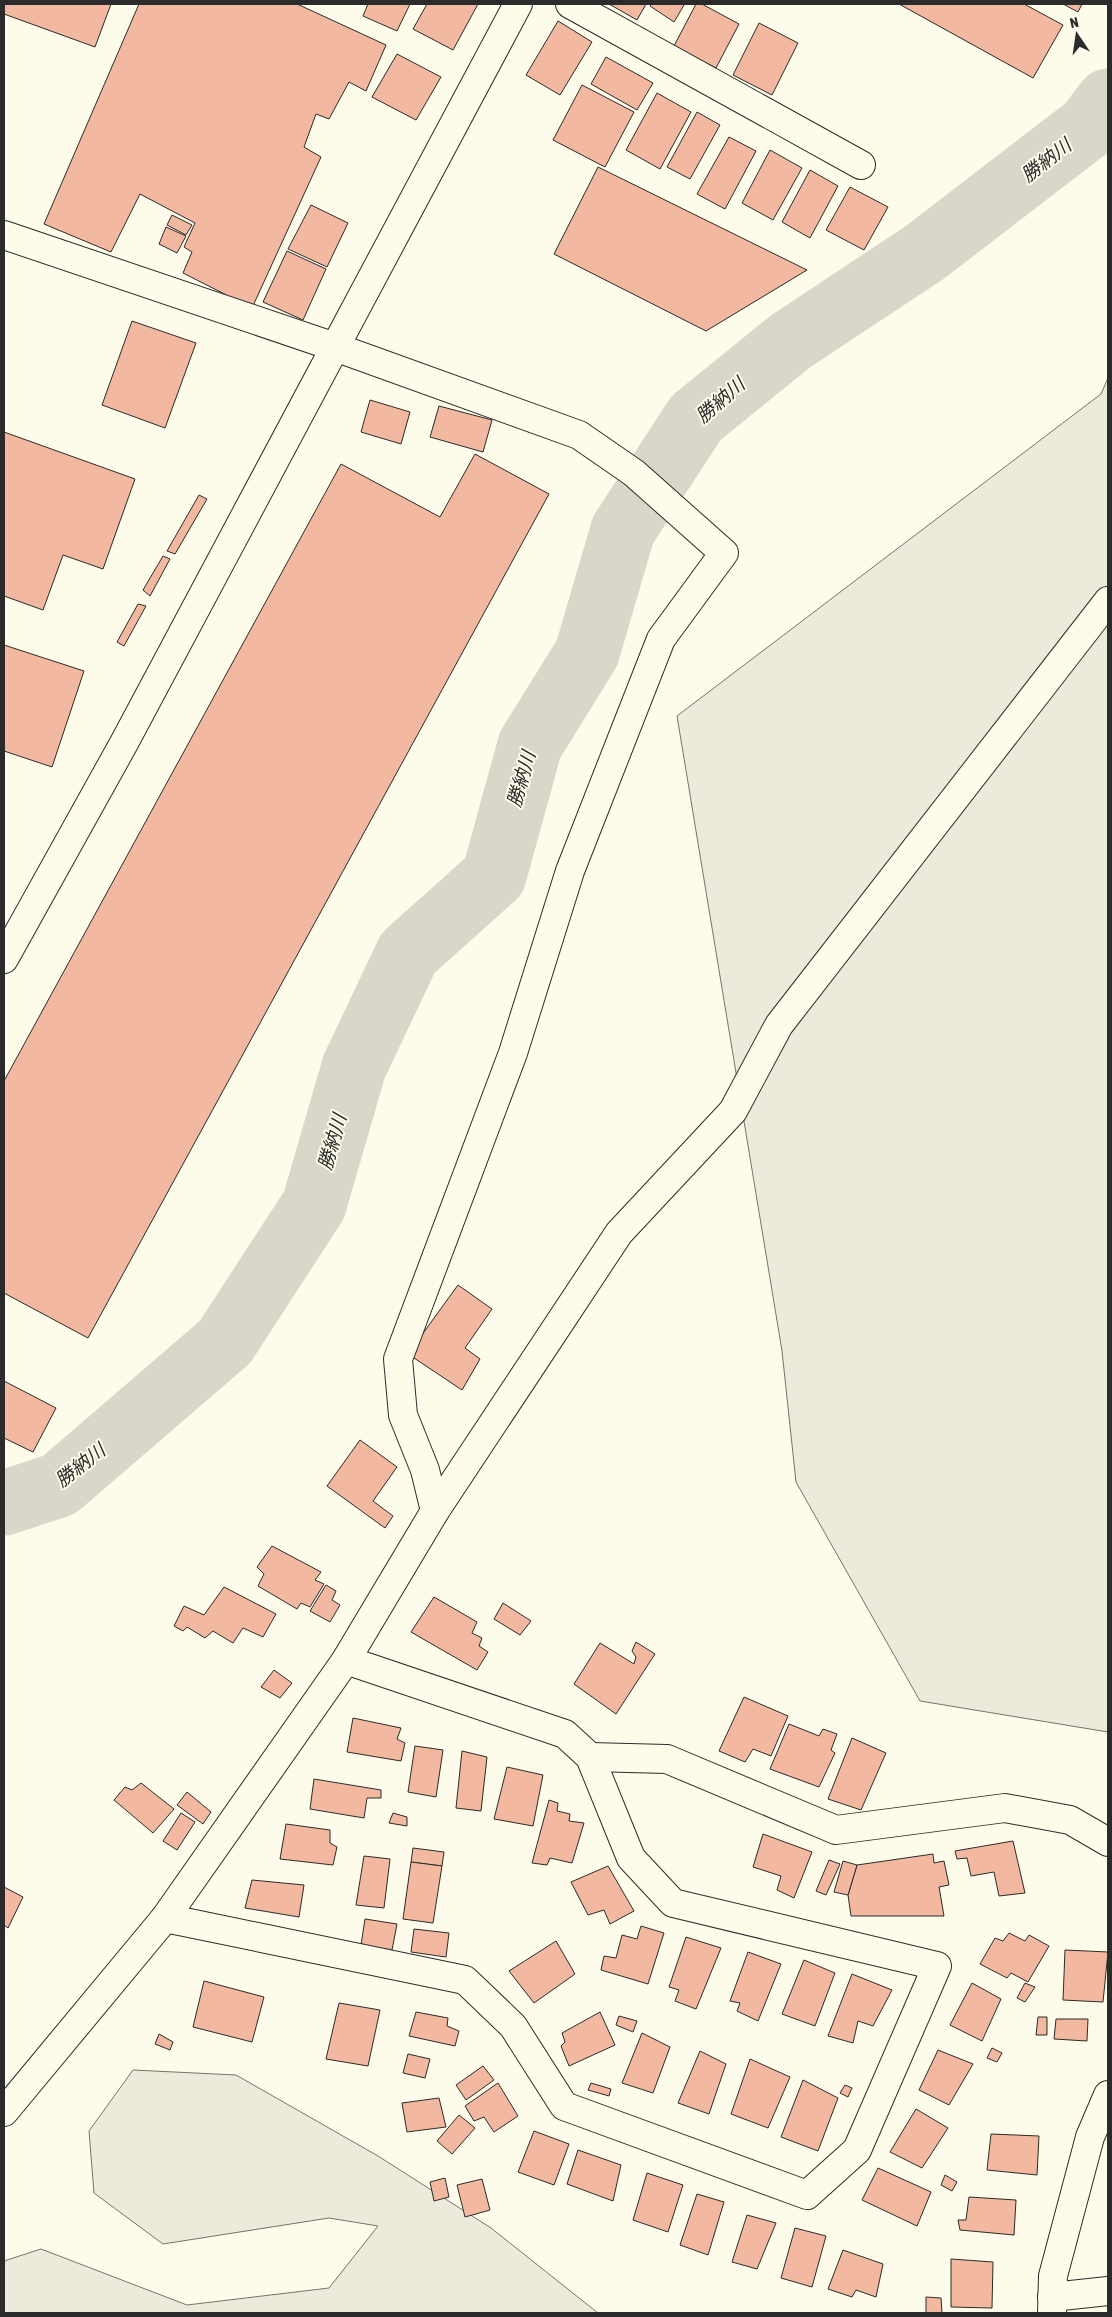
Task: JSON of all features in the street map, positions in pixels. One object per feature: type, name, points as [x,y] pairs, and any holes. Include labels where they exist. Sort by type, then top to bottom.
[{"type":"street","points":[[4,958],[124,743],[518,4]]},
{"type":"street","points":[[570,4],[861,165]]},
{"type":"street","points":[[4,235],[335,347],[579,434],[634,473],[724,553],[661,639],[570,871],[514,1053],[398,1359],[403,1415],[425,1470],[435,1511]]},
{"type":"street","points":[[4,2112],[165,1918],[346,1660],[435,1511],[619,1233],[733,1112],[779,1025],[1108,601]]},
{"type":"street","points":[[165,1918],[465,1980],[513,2026],[564,2106],[807,2195],[857,2150],[937,1966],[673,1903],[631,1858],[590,1757],[565,1734],[346,1660]]},
{"type":"street","points":[[590,1757],[667,1759],[836,1830],[1006,1808],[1070,1820],[1108,1842]]},
{"type":"street","points":[[1108,2094],[1090,2137],[1053,2276],[1052,2305],[1108,2291]]},
{"type":"shaded area","points":[[1108,378],[1108,1732],[920,1701],[796,1482],[782,1351],[677,716],[1101,394]]},
{"type":"shaded area","points":[[133,2070],[236,2075],[378,2156],[491,2228],[598,2313],[4,2313],[4,2261],[41,2249],[187,2305],[329,2288],[378,2226],[329,2218],[163,2244],[94,2193],[89,2131]]},
{"type":"building","points":[[4,4],[111,4],[95,47],[4,14]]},
{"type":"building","points":[[139,4],[297,4],[386,45],[366,91],[349,82],[329,119],[316,114],[304,147],[321,157],[252,308],[183,273],[192,252],[184,247],[195,223],[140,194],[111,252],[44,224]]},
{"type":"building","points":[[368,4],[410,4],[397,31],[363,16]]},
{"type":"building","points":[[427,4],[478,4],[453,50],[413,29]]},
{"type":"building","points":[[609,4],[646,4],[637,20]]},
{"type":"building","points":[[652,4],[684,5],[674,22],[650,6]]},
{"type":"building","points":[[696,4],[702,4],[739,24],[716,68],[674,46]]},
{"type":"building","points":[[899,4],[1024,4],[1063,25],[1033,78]]},
{"type":"building","points":[[1063,4],[1082,4],[1078,12]]},
{"type":"building","points":[[558,21],[592,42],[560,95],[526,75]]},
{"type":"building","points":[[759,23],[798,43],[772,95],[733,75]]},
{"type":"building","points":[[397,54],[441,77],[416,120],[372,97]]},
{"type":"building","points":[[606,57],[653,83],[637,110],[591,84]]},
{"type":"building","points":[[582,85],[634,112],[605,167],[553,140]]},
{"type":"building","points":[[657,93],[691,112],[660,169],[626,150]]},
{"type":"building","points":[[697,112],[720,125],[690,179],[667,167]]},
{"type":"building","points":[[729,137],[756,151],[725,209],[697,194]]},
{"type":"building","points":[[770,150],[802,168],[773,220],[742,203]]},
{"type":"building","points":[[598,167],[807,270],[706,331],[554,254]]},
{"type":"building","points":[[810,170],[838,186],[810,238],[782,222]]},
{"type":"building","points":[[850,187],[888,207],[864,250],[826,230]]},
{"type":"building","points":[[311,205],[348,223],[327,267],[288,249]]},
{"type":"building","points":[[172,215],[192,225],[186,235],[167,225]]},
{"type":"building","points":[[166,227],[186,236],[177,253],[159,244]]},
{"type":"building","points":[[287,251],[326,269],[303,320],[263,302]]},
{"type":"building","points":[[132,321],[196,343],[165,428],[102,405]]},
{"type":"building","points":[[370,400],[410,412],[401,444],[361,432]]},
{"type":"building","points":[[439,406],[492,420],[483,452],[430,437]]},
{"type":"building","points":[[4,432],[135,479],[103,569],[63,555],[43,610],[4,596]]},
{"type":"building","points":[[475,454],[549,494],[88,1338],[4,1293],[4,1081],[341,464],[440,517]]},
{"type":"building","points":[[199,495],[207,499],[175,554],[167,551]]},
{"type":"building","points":[[163,556],[170,559],[150,596],[143,590]]},
{"type":"building","points":[[138,604],[146,606],[124,646],[117,642]]},
{"type":"building","points":[[4,645],[84,671],[52,767],[4,751]]},
{"type":"building","points":[[458,1285],[492,1309],[465,1348],[480,1359],[462,1390],[408,1354]]},
{"type":"building","points":[[4,1381],[56,1408],[33,1452],[4,1438]]},
{"type":"building","points":[[360,1440],[397,1467],[373,1501],[393,1516],[385,1528],[327,1486]]},
{"type":"building","points":[[272,1546],[321,1572],[315,1580],[324,1584],[310,1607],[301,1603],[297,1609],[258,1586],[264,1574],[257,1567]]},
{"type":"building","points":[[326,1585],[336,1591],[332,1600],[340,1605],[330,1622],[310,1611]]},
{"type":"building","points":[[224,1587],[276,1614],[263,1637],[243,1628],[233,1643],[213,1631],[205,1638],[187,1627],[183,1631],[174,1626],[184,1606],[204,1615]]},
{"type":"building","points":[[434,1597],[477,1622],[472,1633],[482,1638],[479,1646],[488,1652],[477,1670],[411,1632]]},
{"type":"building","points":[[503,1603],[531,1621],[520,1635],[494,1619]]},
{"type":"building","points":[[636,1642],[655,1654],[616,1714],[574,1684],[600,1643],[634,1664],[636,1657],[632,1651]]},
{"type":"building","points":[[274,1670],[292,1683],[280,1698],[261,1687]]},
{"type":"building","points":[[744,1697],[788,1716],[771,1756],[753,1749],[745,1762],[719,1751]]},
{"type":"building","points":[[353,1718],[401,1728],[397,1739],[405,1743],[401,1761],[347,1752]]},
{"type":"building","points":[[789,1724],[819,1736],[823,1729],[837,1734],[831,1750],[835,1753],[819,1787],[770,1769]]},
{"type":"building","points":[[852,1738],[886,1753],[861,1810],[828,1799]]},
{"type":"building","points":[[415,1746],[443,1750],[436,1797],[408,1792]]},
{"type":"building","points":[[462,1751],[487,1757],[481,1811],[456,1808]]},
{"type":"building","points":[[507,1767],[543,1775],[533,1826],[494,1819]]},
{"type":"building","points":[[314,1779],[381,1790],[381,1798],[367,1798],[364,1818],[310,1809]]},
{"type":"building","points":[[141,1783],[174,1809],[153,1833],[114,1800],[125,1787],[132,1790]]},
{"type":"building","points":[[187,1792],[211,1812],[203,1824],[177,1805]]},
{"type":"building","points":[[549,1800],[558,1803],[557,1811],[570,1814],[569,1821],[584,1823],[572,1863],[550,1858],[547,1865],[532,1863]]},
{"type":"building","points":[[181,1813],[195,1822],[177,1850],[163,1841]]},
{"type":"building","points":[[393,1813],[407,1817],[407,1826],[389,1823]]},
{"type":"building","points":[[286,1824],[330,1830],[330,1843],[337,1847],[333,1865],[280,1859]]},
{"type":"building","points":[[763,1834],[812,1852],[794,1898],[777,1890],[781,1876],[753,1867]]},
{"type":"building","points":[[1013,1841],[1025,1893],[999,1896],[994,1872],[971,1876],[967,1858],[957,1859],[955,1851]]},
{"type":"building","points":[[413,1848],[444,1852],[442,1866],[411,1862]]},
{"type":"building","points":[[933,1854],[934,1863],[944,1861],[949,1885],[939,1887],[944,1916],[851,1916],[848,1895],[857,1865]]},
{"type":"building","points":[[364,1856],[390,1859],[384,1908],[356,1905]]},
{"type":"building","points":[[829,1860],[840,1864],[826,1895],[816,1891]]},
{"type":"building","points":[[843,1861],[857,1865],[848,1895],[834,1892]]},
{"type":"building","points":[[411,1862],[442,1866],[433,1923],[403,1919]]},
{"type":"building","points":[[608,1866],[634,1911],[610,1924],[604,1910],[588,1915],[571,1882]]},
{"type":"building","points":[[252,1880],[304,1885],[299,1917],[245,1908]]},
{"type":"building","points":[[4,1887],[23,1897],[8,1928],[4,1925]]},
{"type":"building","points":[[365,1919],[397,1924],[392,1950],[361,1945]]},
{"type":"building","points":[[641,1926],[664,1933],[648,1984],[601,1970],[604,1956],[616,1958],[622,1935],[637,1939]]},
{"type":"building","points":[[414,1929],[449,1933],[446,1957],[411,1952]]},
{"type":"building","points":[[1009,1933],[1025,1941],[1029,1935],[1049,1946],[1028,1982],[1011,1973],[1007,1978],[980,1964],[995,1938],[1003,1941]]},
{"type":"building","points":[[686,1937],[721,1948],[696,2009],[675,2001],[679,1990],[669,1987]]},
{"type":"building","points":[[556,1941],[575,1974],[534,2003],[509,1971]]},
{"type":"building","points":[[1065,1950],[1108,1952],[1103,2002],[1063,2000]]},
{"type":"building","points":[[748,1952],[781,1964],[758,2021],[737,2011],[740,2003],[730,2001]]},
{"type":"building","points":[[804,1960],[835,1973],[815,2026],[782,2014]]},
{"type":"building","points":[[852,1974],[892,1990],[873,2026],[858,2021],[853,2043],[828,2036]]},
{"type":"building","points":[[204,1981],[264,1997],[252,2042],[193,2027]]},
{"type":"building","points":[[972,1983],[1001,1999],[982,2041],[950,2025]]},
{"type":"building","points":[[1025,1983],[1035,1987],[1025,2002],[1017,1998]]},
{"type":"building","points":[[339,2003],[380,2010],[368,2066],[326,2059]]},
{"type":"building","points":[[416,2012],[448,2018],[447,2026],[459,2031],[455,2046],[409,2036]]},
{"type":"building","points":[[600,2012],[615,2045],[569,2066],[561,2046],[565,2042],[562,2033]]},
{"type":"building","points":[[619,2016],[637,2021],[633,2032],[616,2025]]},
{"type":"building","points":[[1038,2017],[1047,2017],[1047,2035],[1036,2035]]},
{"type":"building","points":[[1056,2019],[1088,2019],[1087,2041],[1054,2039]]},
{"type":"building","points":[[642,2033],[670,2047],[653,2093],[622,2083]]},
{"type":"building","points":[[159,2034],[173,2042],[170,2050],[155,2044]]},
{"type":"building","points":[[992,2048],[1002,2053],[997,2062],[987,2058]]},
{"type":"building","points":[[938,2050],[973,2064],[949,2105],[919,2090]]},
{"type":"building","points":[[700,2051],[726,2064],[709,2114],[678,2103]]},
{"type":"building","points":[[408,2054],[430,2059],[425,2078],[403,2073]]},
{"type":"building","points":[[750,2059],[790,2077],[768,2128],[731,2114]]},
{"type":"building","points":[[483,2066],[494,2080],[466,2100],[456,2085]]},
{"type":"building","points":[[803,2080],[838,2098],[818,2151],[781,2137]]},
{"type":"building","points":[[498,2083],[518,2116],[494,2132],[484,2117],[474,2121],[465,2106]]},
{"type":"building","points":[[591,2083],[611,2089],[609,2096],[588,2090]]},
{"type":"building","points":[[845,2085],[852,2088],[848,2097],[840,2093]]},
{"type":"building","points":[[439,2098],[446,2127],[407,2132],[402,2103]]},
{"type":"building","points":[[916,2109],[948,2128],[922,2168],[890,2152]]},
{"type":"building","points":[[459,2115],[475,2128],[452,2154],[437,2141]]},
{"type":"building","points":[[534,2131],[569,2144],[554,2185],[518,2172]]},
{"type":"building","points":[[991,2134],[1039,2136],[1037,2175],[987,2170]]},
{"type":"building","points":[[578,2150],[621,2165],[613,2201],[567,2184]]},
{"type":"building","points":[[878,2168],[931,2192],[917,2226],[862,2200]]},
{"type":"building","points":[[647,2173],[683,2185],[668,2232],[633,2220]]},
{"type":"building","points":[[945,2175],[957,2182],[952,2191],[941,2185]]},
{"type":"building","points":[[445,2178],[449,2197],[434,2201],[430,2182]]},
{"type":"building","points":[[482,2179],[490,2210],[465,2217],[457,2185]]},
{"type":"building","points":[[697,2194],[724,2202],[708,2255],[680,2245]]},
{"type":"building","points":[[969,2197],[1016,2200],[1014,2235],[960,2230],[958,2220],[966,2220]]},
{"type":"building","points":[[747,2215],[776,2223],[757,2269],[732,2262]]},
{"type":"building","points":[[795,2228],[826,2236],[812,2287],[781,2278]]},
{"type":"building","points":[[843,2250],[883,2264],[876,2297],[856,2290],[852,2297],[828,2289]]},
{"type":"building","points":[[951,2259],[993,2262],[992,2308],[951,2307]]},
{"type":"building","points":[[926,2297],[941,2298],[942,2313],[926,2313]]},
{"type":"waterway","name":"勝納川","points":[[4,1503],[59,1485],[225,1342],[314,1205],[354,1067],[408,953],[494,876],[530,745],[587,653],[623,530],[696,418],[791,341],[924,253],[1088,127],[1108,101]]}]
